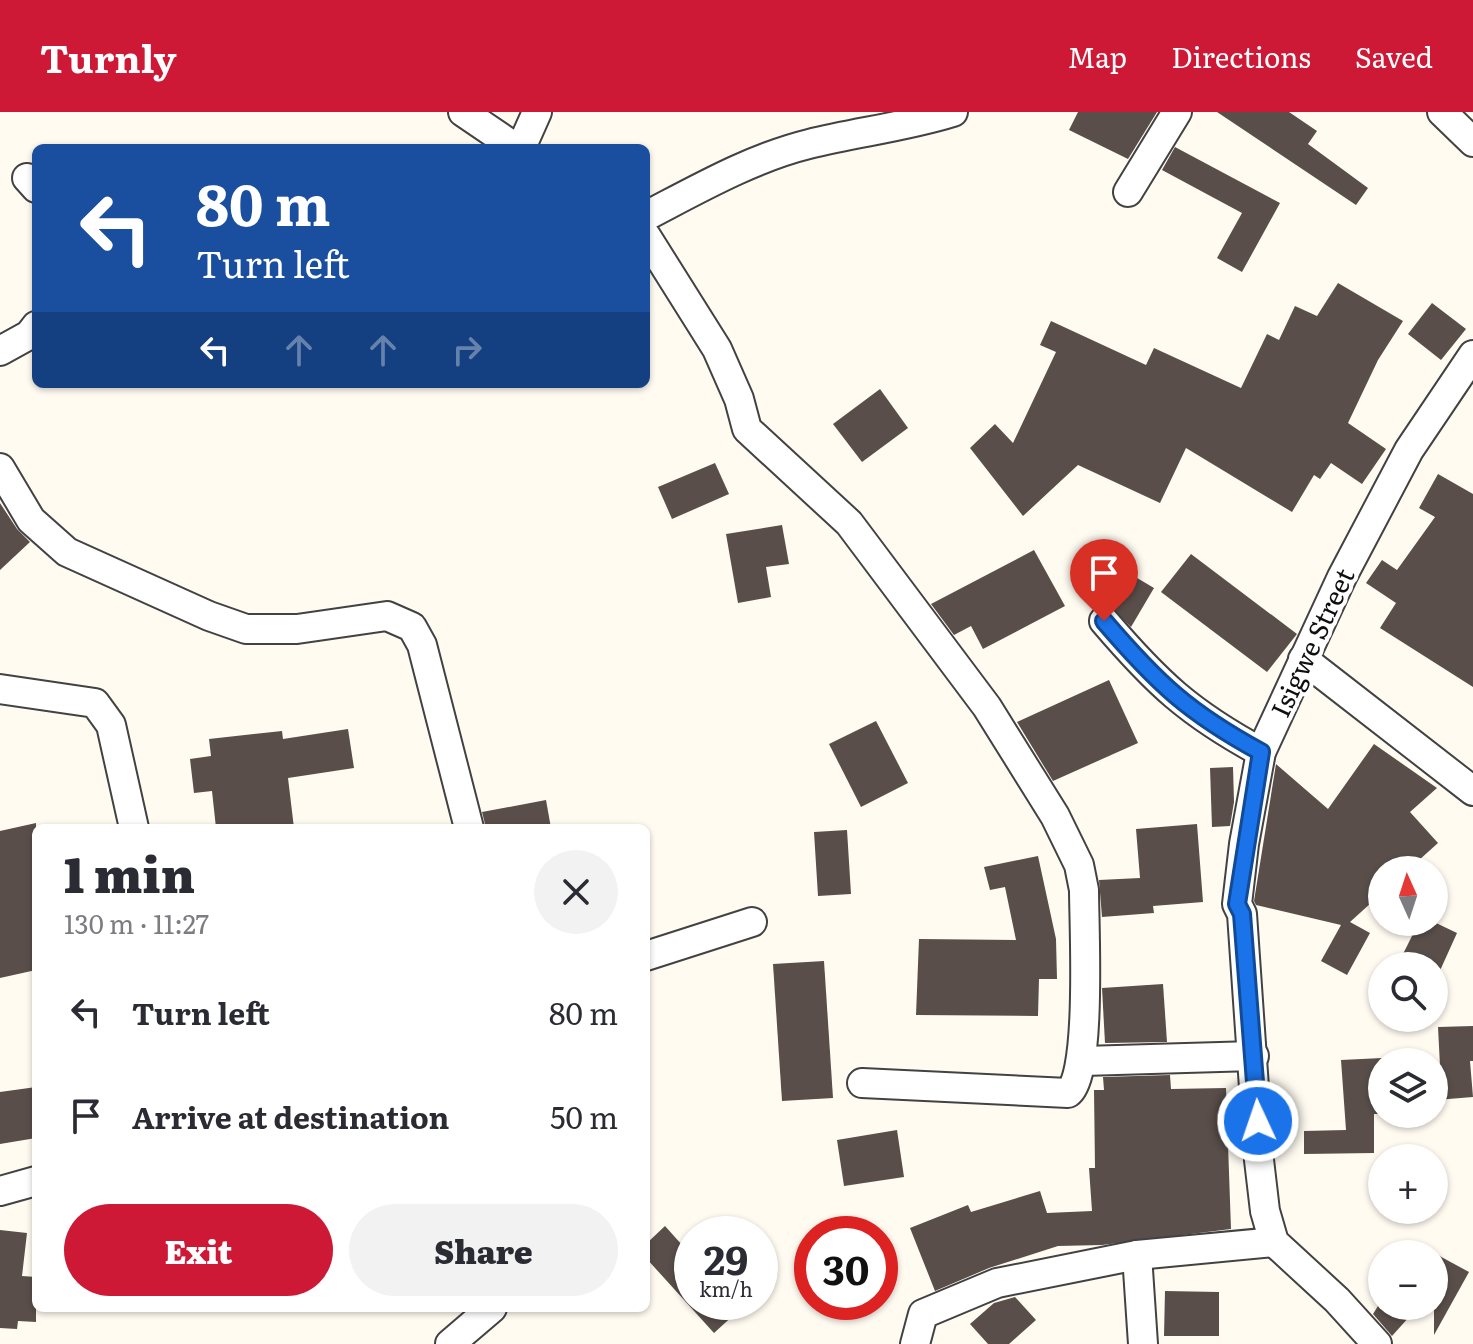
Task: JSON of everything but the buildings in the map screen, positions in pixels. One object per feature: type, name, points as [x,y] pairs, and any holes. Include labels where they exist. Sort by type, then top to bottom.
[{"type":"street","points":[[463,112],[513,144]]},
{"type":"street","points":[[521,144],[537,112]]},
{"type":"street","points":[[650,214],[722,176],[807,144],[907,126],[953,112]]},
{"type":"street","points":[[1128,192],[1177,112]]},
{"type":"street","points":[[1442,112],[1473,142]]},
{"type":"street","points":[[650,242],[717,349],[739,399],[747,429],[849,523],[987,707],[1055,816],[1079,865],[1084,890],[1083,1061],[1078,1084],[1068,1093],[862,1083]]},
{"type":"street","points":[[0,351],[32,331]]},
{"type":"street","name":"Isigwe Street","points":[[1274,1242],[1265,1211],[1259,1160],[1242,914],[1237,904],[1261,752],[1303,659],[1409,450],[1473,355]]},
{"type":"street","points":[[0,468],[31,520],[67,552],[209,616],[246,629],[297,629],[387,616],[412,627],[422,645],[468,824]]},
{"type":"street","points":[[1104,621],[1179,701],[1213,726],[1261,752]]},
{"type":"street","points":[[1303,659],[1473,791]]},
{"type":"street","points":[[0,689],[95,703],[111,725],[133,824]]},
{"type":"street","points":[[650,955],[752,922]]},
{"type":"street","points":[[1083,1061],[1254,1056]]},
{"type":"street","points":[[0,1191],[32,1182]]},
{"type":"street","points":[[915,1344],[923,1314],[997,1283],[1137,1255],[1274,1242],[1337,1300],[1377,1344]]},
{"type":"street","points":[[1137,1255],[1143,1344]]},
{"type":"street","points":[[450,1344],[487,1312]]},
{"type":"route","points":[[1104,621],[1139,662],[1179,701],[1213,726],[1261,752],[1244,844],[1237,904],[1242,914],[1258,1121]]}]
